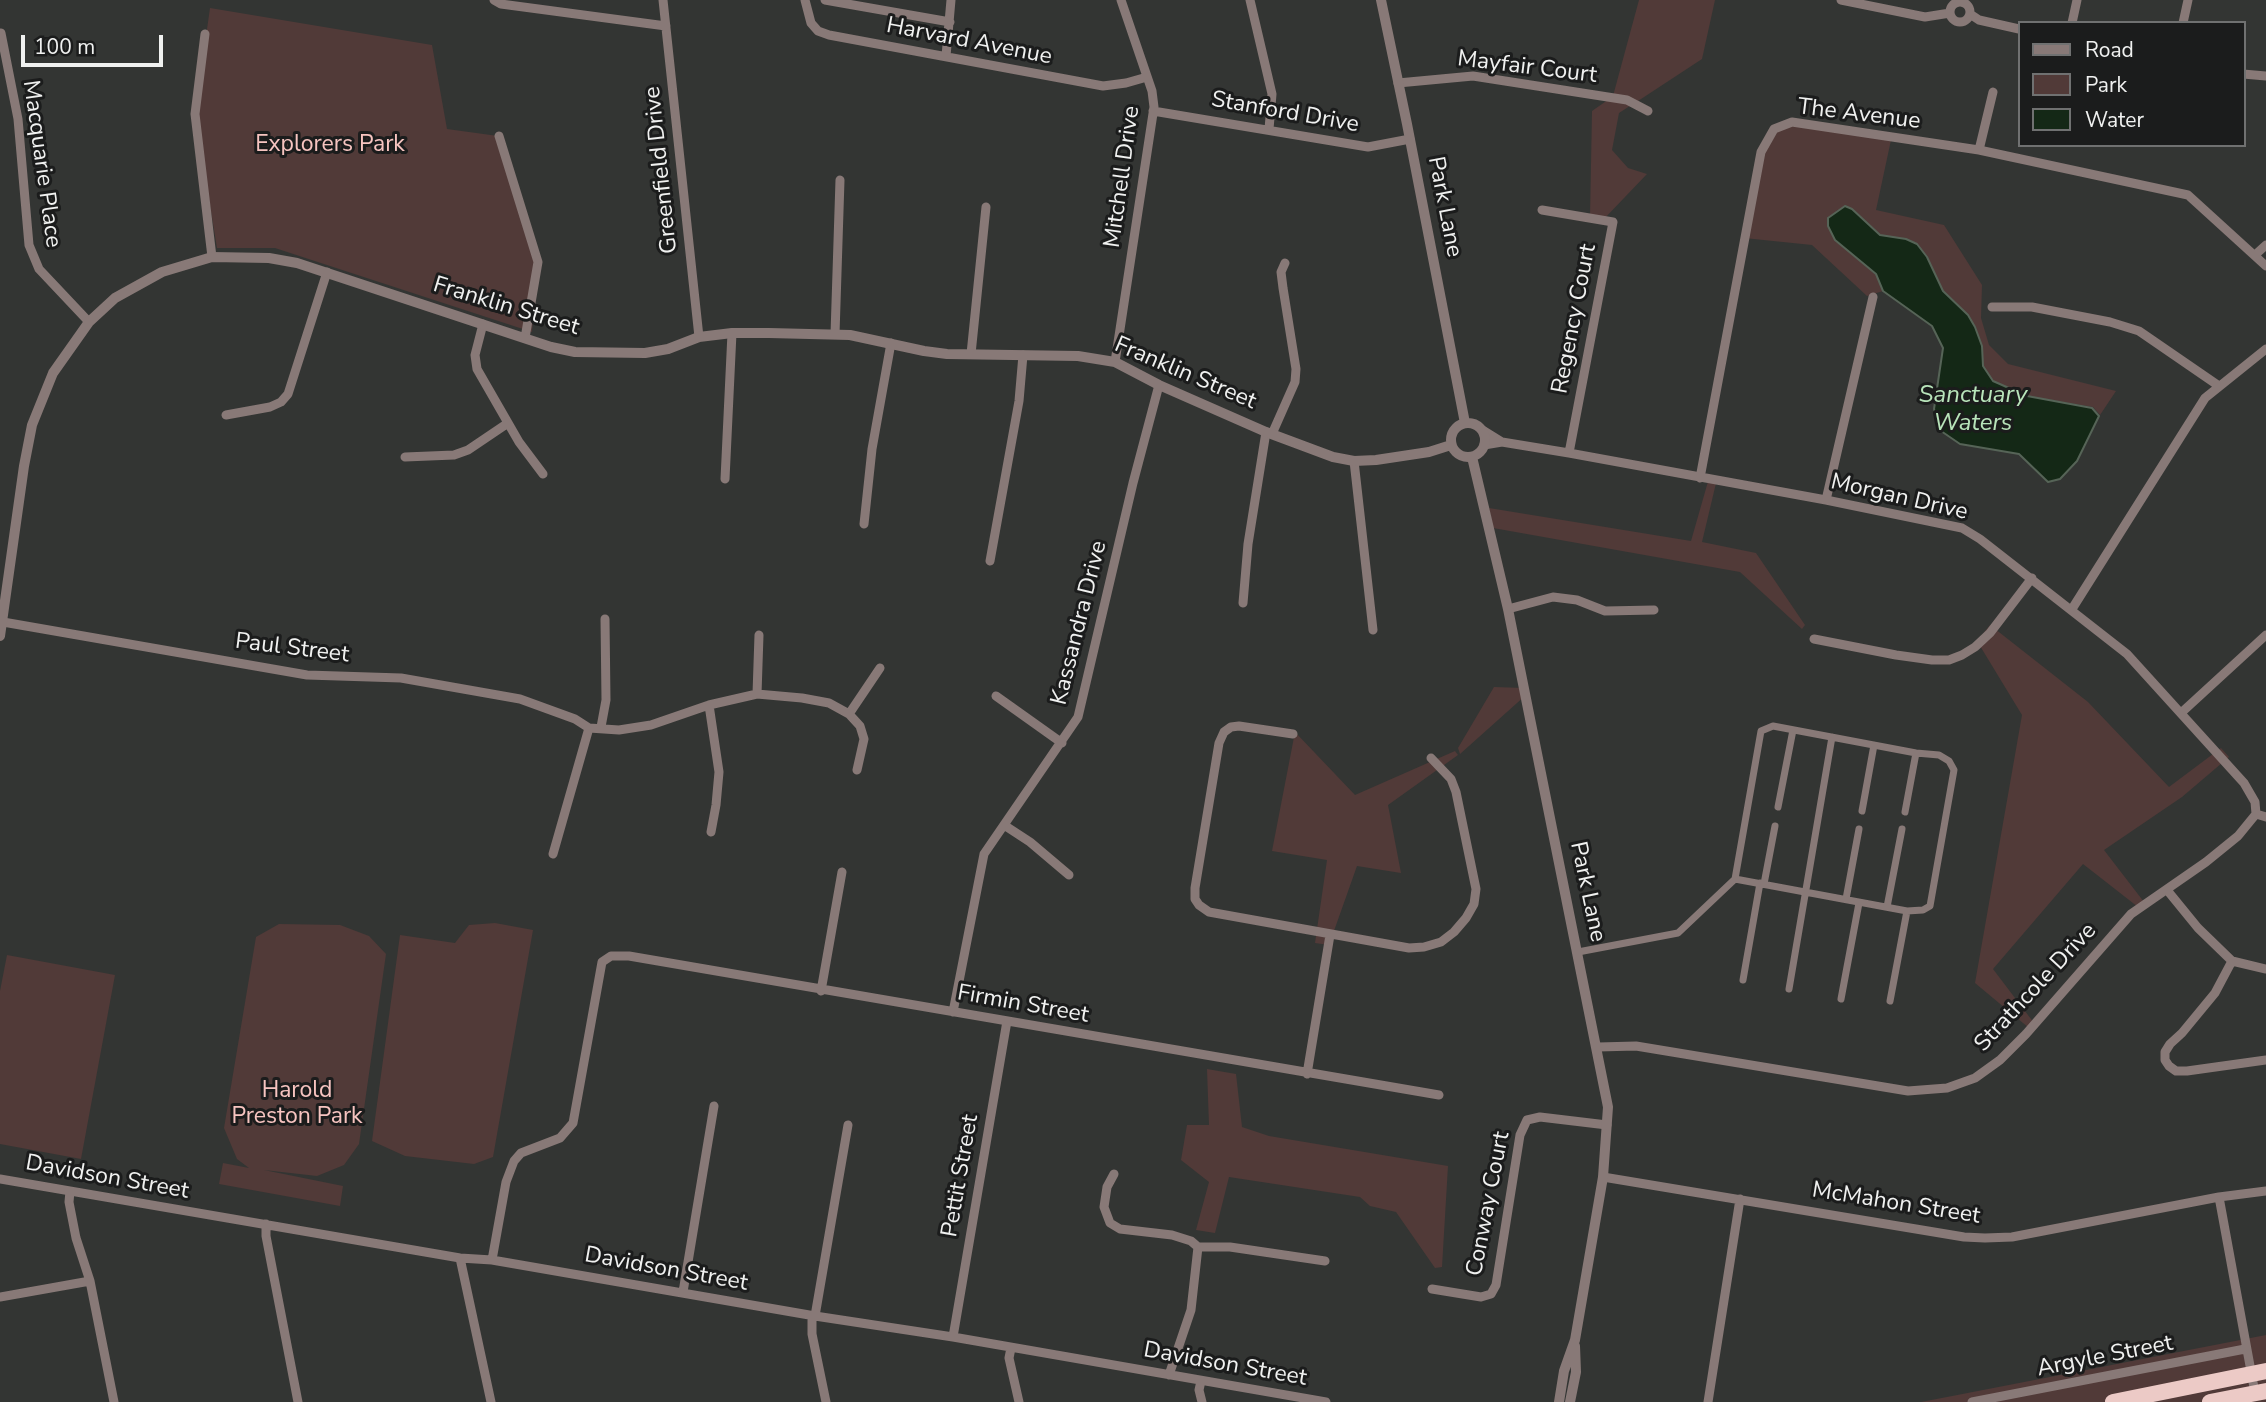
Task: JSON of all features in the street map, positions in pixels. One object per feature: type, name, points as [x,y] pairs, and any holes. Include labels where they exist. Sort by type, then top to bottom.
[{"type":"highway","points":[[2112,1402],[2176,1396],[2258,1373]]},
{"type":"highway","points":[[2210,1402],[2261,1392]]},
{"type":"street","points":[[494,0],[501,4],[666,26]]},
{"type":"street","name":"Greenfield Drive","points":[[663,0],[699,337]]},
{"type":"street","name":"Harvard Avenue","points":[[805,0],[811,23],[824,34],[1103,86],[1147,77]]},
{"type":"street","name":"Harvard Avenue","points":[[825,0],[950,22]]},
{"type":"street","points":[[946,56],[951,0]]},
{"type":"street","name":"Mitchell Drive","points":[[1115,362],[1153,111],[1152,91],[1121,0]]},
{"type":"street","points":[[1250,0],[1272,94],[1269,129]]},
{"type":"street","name":"Park Lane","points":[[1381,0],[1465,423]]},
{"type":"street","points":[[1841,0],[1925,18],[1950,13]]},
{"type":"street","points":[[2072,21],[2077,0]]},
{"type":"street","points":[[2183,21],[2188,0]]},
{"type":"street","points":[[1950,13],[1953,5],[1961,1],[1968,6],[1970,14],[1979,20],[2018,29]]},
{"type":"street","points":[[1950,13],[1957,22],[1963,22],[1970,14]]},
{"type":"street","name":"Macquarie Place","points":[[1,33],[18,119],[29,245],[39,269],[89,323]]},
{"type":"street","points":[[205,34],[195,114],[212,257]]},
{"type":"street","points":[[2245,74],[2266,76]]},
{"type":"street","name":"Mayfair Court","points":[[1398,83],[1473,76],[1627,100],[1648,111]]},
{"type":"street","points":[[1979,150],[1993,92]]},
{"type":"street","name":"Stanford Drive","points":[[1153,111],[1368,147],[1410,139]]},
{"type":"street","name":"The Avenue","points":[[1700,478],[1761,152],[1774,129],[1792,122],[1979,150],[2188,195],[2266,266]]},
{"type":"street","points":[[499,136],[538,262],[525,338]]},
{"type":"street","points":[[835,334],[839,180]]},
{"type":"street","points":[[971,354],[986,207]]},
{"type":"street","name":"Regency Court","points":[[1542,209],[1613,222],[1569,453]]},
{"type":"street","points":[[2255,254],[2266,245]]},
{"type":"street","name":"Franklin Street","points":[[0,636],[32,425],[53,373],[89,323],[115,298],[182,264],[212,257],[269,258],[327,272],[551,347],[601,354],[645,353],[668,349],[699,337],[732,333],[835,334],[924,351],[1078,356],[1115,362],[1159,385],[1312,451],[1354,461],[1401,457],[1451,445]]},
{"type":"street","points":[[1242,603],[1248,544],[1269,433],[1295,382],[1292,335],[1281,272],[1285,263]]},
{"type":"street","points":[[226,415],[270,407],[281,402],[288,394],[327,272]]},
{"type":"street","points":[[1826,500],[1873,297]]},
{"type":"street","points":[[1993,307],[2032,307],[2110,322],[2139,331],[2218,386]]},
{"type":"street","points":[[483,324],[475,355],[477,369],[508,423],[543,474]]},
{"type":"street","points":[[725,479],[732,333]]},
{"type":"street","points":[[864,524],[872,449],[891,343]]},
{"type":"street","points":[[2072,609],[2205,398],[2266,349]]},
{"type":"street","points":[[990,561],[1019,401],[1023,355]]},
{"type":"street","name":"Kassandra Drive","points":[[954,1012],[984,854],[1078,717],[1159,385]]},
{"type":"street","points":[[405,457],[454,455],[468,450],[508,423]]},
{"type":"street","points":[[1465,423],[1471,423],[1484,434],[1482,451],[1472,457],[1462,457],[1451,445],[1455,429],[1465,423]]},
{"type":"street","name":"Morgan Drive","points":[[1481,429],[1502,442]]},
{"type":"street","name":"Morgan Drive","points":[[1484,445],[1502,442],[1569,453],[1962,528],[2032,578],[2127,654],[2251,792],[2256,814]]},
{"type":"street","name":"Park Lane","points":[[1472,457],[1508,610],[1608,1107],[1603,1177],[1575,1340],[1564,1371],[1559,1402]]},
{"type":"street","points":[[1354,461],[1373,630]]},
{"type":"street","points":[[1814,639],[1896,655],[1949,660],[1962,656],[1990,633],[2032,578]]},
{"type":"street","points":[[1508,610],[1553,597],[1577,600],[1605,611],[1654,610]]},
{"type":"street","points":[[601,727],[606,700],[605,619]]},
{"type":"street","name":"Paul Street","points":[[2,622],[307,675],[401,678],[520,699],[575,719],[589,728]]},
{"type":"street","points":[[757,694],[759,635]]},
{"type":"street","points":[[2181,712],[2266,635]]},
{"type":"street","points":[[849,714],[880,668]]},
{"type":"street","points":[[553,854],[589,728],[619,730],[651,725],[709,705],[757,694],[829,704],[849,714],[860,726],[864,739],[857,770]]},
{"type":"street","points":[[996,696],[1062,744]]},
{"type":"street","points":[[709,705],[719,772],[710,832]]},
{"type":"street","points":[[1293,734],[1239,726],[1224,732],[1219,743],[1195,899],[1209,912],[1409,948],[1441,942],[1466,918],[1474,904],[1476,889],[1456,792],[1451,779],[1431,758]]},
{"type":"street","points":[[1578,952],[1678,933],[1735,879],[1761,731],[1773,726],[1939,755],[1949,761],[1954,770],[1930,906],[1923,910],[1907,911],[1735,879]]},
{"type":"street","points":[[1778,807],[1793,730]]},
{"type":"street","points":[[1789,989],[1832,737]]},
{"type":"street","points":[[1862,811],[1874,745]]},
{"type":"street","points":[[1905,812],[1916,752]]},
{"type":"street","points":[[2256,814],[2266,817]]},
{"type":"street","name":"Strathcole Drive","points":[[1598,1047],[1636,1046],[1908,1091],[1947,1088],[1975,1078],[2000,1060],[2131,914],[2238,836],[2256,814]]},
{"type":"street","points":[[1004,825],[1030,842],[1069,875]]},
{"type":"street","points":[[1743,980],[1775,826]]},
{"type":"street","points":[[1846,899],[1859,829]]},
{"type":"street","points":[[1887,907],[1902,829]]},
{"type":"street","points":[[821,991],[842,872]]},
{"type":"street","points":[[2167,890],[2198,928],[2232,961],[2266,969]]},
{"type":"street","points":[[1841,999],[1859,903]]},
{"type":"street","points":[[1890,1001],[1907,911]]},
{"type":"street","points":[[1307,1074],[1330,935]]},
{"type":"street","name":"Firmin Street","points":[[492,1260],[506,1182],[514,1161],[521,1153],[560,1138],[573,1123],[602,962],[611,956],[1438,1095]]},
{"type":"street","points":[[2232,961],[2215,993],[2170,1044],[2165,1052],[2165,1060],[2176,1071],[2266,1060]]},
{"type":"street","name":"Pettit Street","points":[[953,1337],[1007,1021]]},
{"type":"street","points":[[683,1292],[715,1106]]},
{"type":"street","name":"Conway Court","points":[[1432,1289],[1482,1297],[1492,1296],[1520,1135],[1527,1120],[1540,1116],[1608,1125]]},
{"type":"street","points":[[826,1402],[812,1334],[848,1125]]},
{"type":"street","points":[[1114,1174],[1107,1186],[1104,1206],[1110,1223],[1120,1229],[1183,1238],[1198,1247],[1230,1247],[1325,1261]]},
{"type":"street","name":"McMahon Street","points":[[1603,1177],[1964,1237],[1985,1238],[2012,1237],[2219,1197],[2266,1191]]},
{"type":"street","name":"Davidson Street","points":[[0,1179],[460,1258],[492,1260],[814,1316],[953,1337],[1326,1402]]},
{"type":"street","points":[[70,1191],[69,1202],[76,1238],[90,1281],[114,1402]]},
{"type":"street","points":[[2219,1197],[2245,1349],[2258,1373],[2261,1392]]},
{"type":"street","points":[[1708,1402],[1740,1199]]},
{"type":"street","points":[[266,1224],[266,1236],[298,1402]]},
{"type":"street","points":[[1170,1375],[1191,1310],[1198,1247]]},
{"type":"street","points":[[460,1258],[491,1402]]},
{"type":"street","points":[[0,1297],[90,1281]]},
{"type":"street","name":"Park Lane","points":[[1570,1402],[1576,1372],[1575,1340]]},
{"type":"street","points":[[1011,1348],[1009,1358],[1019,1402]]},
{"type":"street","name":"Argyle Street","points":[[1972,1402],[2245,1349]]},
{"type":"street","points":[[1201,1381],[1202,1402]]},
{"type":"green space","points":[[1639,0],[1715,0],[1702,59],[1638,101],[1613,96]]},
{"type":"green space","name":"Explorers Park","points":[[210,8],[432,45],[447,129],[498,136],[537,263],[532,332],[275,248],[217,248],[195,114]]},
{"type":"green space","points":[[1612,97],[1636,102],[1619,113],[1612,150],[1628,168],[1647,174],[1603,220],[1590,218],[1592,111]]},
{"type":"green space","points":[[1792,122],[1891,140],[1876,210],[1944,225],[1982,285],[1981,318],[1989,345],[2008,364],[2116,391],[2100,415],[2093,407],[2027,396],[1993,381],[1983,366],[1976,327],[1943,291],[1917,244],[1880,235],[1852,209],[1837,210],[1828,226],[1835,240],[1876,274],[1883,291],[1867,296],[1812,245],[1744,238],[1761,152],[1774,129]]},
{"type":"green space","points":[[1709,478],[1717,479],[1702,542],[1756,553],[1805,625],[1802,629],[1740,572],[1493,528],[1489,508],[1691,541]]},
{"type":"green space","points":[[1990,625],[2088,702],[2169,787],[2221,748],[2229,757],[2182,797],[2104,850],[2144,902],[2138,907],[2083,864],[1993,969],[2034,1023],[2029,1028],[1975,983],[2022,715],[1977,641]]},
{"type":"green space","points":[[1494,687],[1524,688],[1526,695],[1460,754],[1458,748]]},
{"type":"green space","points":[[1295,732],[1355,795],[1455,751],[1458,755],[1388,805],[1401,873],[1357,866],[1329,945],[1315,943],[1327,860],[1272,851]]},
{"type":"green space","points":[[495,923],[533,930],[493,1157],[474,1164],[405,1156],[372,1141],[400,935],[455,943],[469,925]]},
{"type":"green space","name":"Harold Preston Park","points":[[279,924],[340,925],[369,936],[386,954],[359,1144],[344,1165],[317,1176],[264,1170],[343,1186],[340,1206],[219,1184],[223,1163],[249,1168],[237,1159],[224,1128],[256,937]]},
{"type":"green space","points":[[7,955],[115,975],[81,1159],[0,1144],[0,991]]},
{"type":"green space","points":[[1207,1069],[1236,1074],[1242,1127],[1269,1136],[1448,1166],[1442,1267],[1435,1268],[1396,1212],[1370,1206],[1360,1197],[1229,1177],[1215,1233],[1196,1230],[1209,1182],[1181,1160],[1187,1125],[1209,1125]]},
{"type":"green space","points":[[2266,1335],[2266,1402],[1921,1402],[1947,1397]]},
{"type":"water","name":"Sanctuary Waters","points":[[1845,206],[1852,209],[1880,235],[1906,239],[1917,244],[1927,257],[1943,291],[1968,315],[1975,327],[1982,346],[1983,366],[1993,381],[2027,396],[2092,408],[2099,416],[2077,461],[2060,479],[2048,482],[2019,454],[1960,444],[1941,431],[1934,409],[1943,348],[1932,326],[1883,291],[1876,274],[1835,240],[1828,226],[1828,218]]}]
